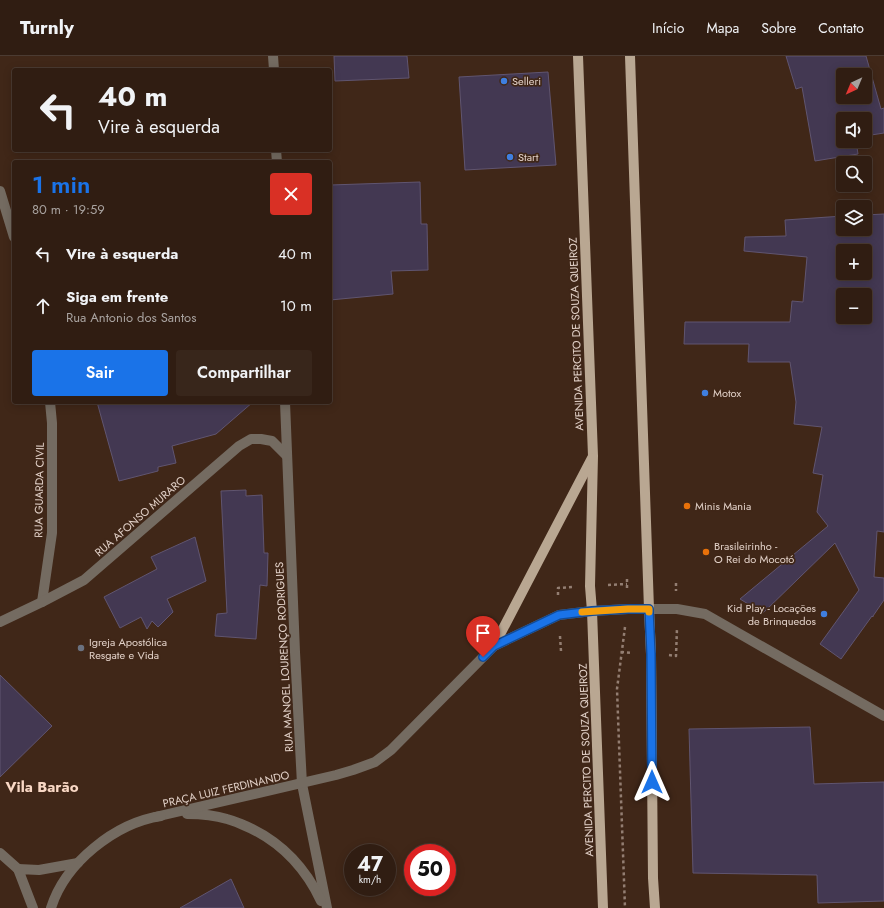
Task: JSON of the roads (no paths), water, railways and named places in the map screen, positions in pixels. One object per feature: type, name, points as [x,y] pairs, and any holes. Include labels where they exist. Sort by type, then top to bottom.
[{"type":"main road","name":"AVENIDA PERCITO DE SOUZA QUEIROZ","points":[[578,56],[593,456],[590,586],[603,908]]},
{"type":"main road","points":[[630,56],[651,654],[653,878],[655,908]]},
{"type":"main road","points":[[494,646],[593,456]]},
{"type":"street","points":[[273,56],[274,68]]},
{"type":"street","points":[[0,191],[12,230]]},
{"type":"street","name":"RUA GUARDA CIVIL","points":[[42,602],[52,533],[52,423],[50,404]]},
{"type":"street","name":"RUA MANOEL LOURENÇO RODRIGUES","points":[[285,404],[302,784],[325,908]]},
{"type":"street","name":"RUA AFONSO MURARO","points":[[0,622],[84,580],[239,446],[251,439],[261,439],[272,442],[287,456]]},
{"type":"street","points":[[592,611],[677,609],[705,614],[884,716]]},
{"type":"street","name":"PRAÇA LUIZ FERDINANDO","points":[[51,908],[63,882],[78,863],[94,847],[113,834],[133,824],[155,817],[336,776],[375,762],[391,750],[494,646],[559,615],[592,611]]},
{"type":"street","name":"PRAÇA LUIZ FERDINANDO","points":[[155,817],[179,814],[203,814],[227,819],[253,829],[277,844],[298,863],[314,886],[325,908]]},
{"type":"street","points":[[0,853],[18,869],[33,908]]},
{"type":"street","points":[[18,869],[39,870],[78,863]]},
{"type":"place","name":"Selleri","points":[[504,81]]},
{"type":"place","name":"Start","points":[[510,157]]},
{"type":"place","name":"Motox","points":[[705,393]]},
{"type":"place","name":"Minis Mania","points":[[687,506]]},
{"type":"place","name":"Brasileirinho - O Rei do Mocotó","points":[[706,552]]},
{"type":"place","name":"Kid Play - Locações de Brinquedos","points":[[824,614]]},
{"type":"place","name":"Igreja Apostólica Resgate e Vida","points":[[81,648]]},
{"type":"district","name":"Vila Barão","points":[[42,787]]}]
